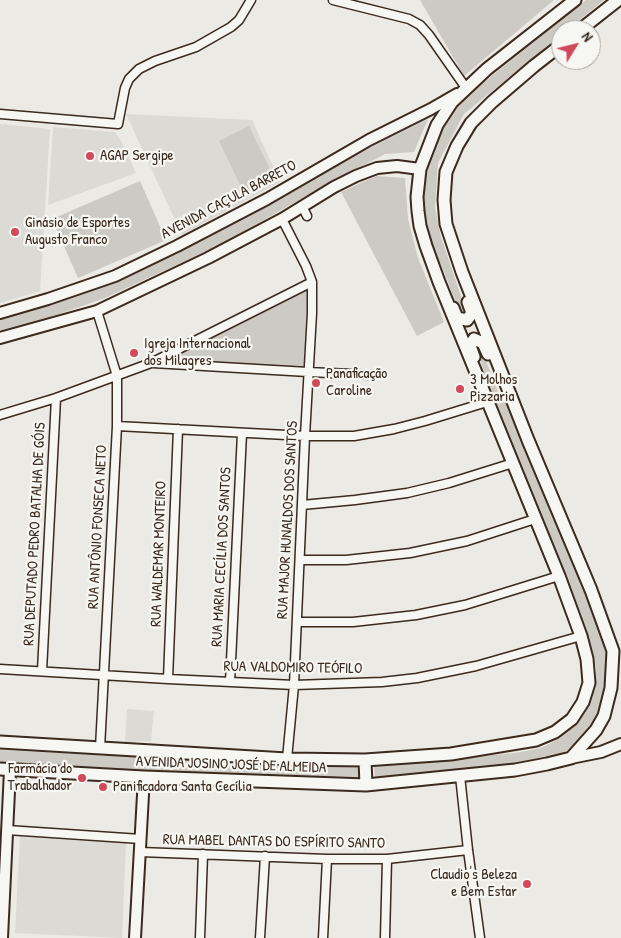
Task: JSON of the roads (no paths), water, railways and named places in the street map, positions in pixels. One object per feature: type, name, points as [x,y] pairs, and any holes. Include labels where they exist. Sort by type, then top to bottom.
[{"type":"main road","points":[[487,402],[426,246],[418,211],[417,197],[420,168],[438,124],[452,102],[487,69],[575,0]]},
{"type":"main road","points":[[593,20],[618,0]]},
{"type":"main road","points":[[551,53],[492,102],[471,123],[457,146],[446,172],[444,200],[446,224],[455,252],[528,440],[591,590],[613,651],[611,688],[604,716],[596,730],[571,758]]},
{"type":"main road","points":[[434,268],[442,280],[457,318],[467,320],[472,313],[456,266],[455,252]]},
{"type":"main road","points":[[487,402],[486,388],[470,346],[474,339],[483,343],[500,387],[510,394]]},
{"type":"main road","name":"AVENIDA JOSINO JOSÉ DE ALMEIDA","points":[[0,742],[287,759],[364,760],[451,754],[536,740],[555,732],[572,719],[583,702],[589,683],[587,659],[581,636],[559,576],[487,402]]},
{"type":"main road","name":"AVENIDA JOSINO JOSÉ DE ALMEIDA","points":[[5,769],[144,777],[366,785],[515,770],[571,758]]},
{"type":"main road","points":[[364,760],[366,785]]},
{"type":"street","points":[[0,114],[118,124],[125,88],[129,79],[139,69],[155,61],[196,47],[231,27],[239,20],[251,0]]},
{"type":"street","points":[[333,0],[409,19],[420,25],[429,34],[464,90]]},
{"type":"street","name":"AVENIDA CAÇULA BARRETO","points":[[0,313],[115,276],[259,203],[369,140],[464,90]]},
{"type":"street","points":[[0,338],[97,311],[282,219],[356,176],[377,168],[397,166],[420,168]]},
{"type":"street","points":[[302,206],[307,216]]},
{"type":"street","points":[[0,415],[56,398],[151,363],[312,282],[282,219]]},
{"type":"street","name":"RUA MAJOR HUNALDOS DOS SANTOS","points":[[287,759],[294,685],[312,282]]},
{"type":"street","name":"RUA ANTÔNIO FONSECA NETO","points":[[97,311],[117,376],[117,426],[100,748]]},
{"type":"street","points":[[151,363],[374,375]]},
{"type":"street","name":"RUA DEPUTADO PEDRO BATALHA DE GÓIS","points":[[42,671],[56,398]]},
{"type":"street","points":[[117,426],[305,436],[354,436],[424,422],[487,402]]},
{"type":"street","name":"RUA WALDEMAR MONTEIRO","points":[[168,679],[178,429]]},
{"type":"street","name":"RUA MARIA CECÍLIA DOS SANTOS","points":[[230,682],[242,433]]},
{"type":"street","points":[[302,505],[407,493],[448,483],[513,463]]},
{"type":"street","points":[[300,560],[346,560],[410,553],[467,541],[535,519]]},
{"type":"street","points":[[297,622],[353,622],[416,615],[465,605],[559,576]]},
{"type":"street","name":"RUA VALDOMIRO TEÓFILO","points":[[0,669],[294,685],[382,682],[417,678],[476,666],[581,636]]},
{"type":"street","points":[[613,651],[621,663]]},
{"type":"street","points":[[571,758],[601,752],[621,744]]},
{"type":"street","points":[[2,938],[3,846],[7,830],[5,769]]},
{"type":"street","points":[[460,776],[480,938]]},
{"type":"street","points":[[135,938],[144,777]]},
{"type":"street","points":[[7,830],[141,839]]},
{"type":"street","name":"RUA MABEL DANTAS DO ESPÍRITO SANTO","points":[[140,852],[327,859],[387,859],[468,850]]},
{"type":"street","points":[[200,938],[203,854]]},
{"type":"street","points":[[260,938],[265,856]]},
{"type":"street","points":[[323,938],[327,859]]},
{"type":"street","points":[[385,938],[387,859]]},
{"type":"place","name":"AGAP Sergipe","points":[[90,156]]},
{"type":"place","name":"Ginásio de Esportes Augusto Franco","points":[[15,232]]},
{"type":"place","name":"Igreja Internacional dos Milagres","points":[[134,353]]},
{"type":"place","name":"Panaficação Caroline","points":[[316,383]]},
{"type":"place","name":"3 Molhos Pizzaria","points":[[460,389]]},
{"type":"place","name":"Farmácia do Trabalhador","points":[[82,778]]},
{"type":"place","name":"Panificadora Santa Cecília","points":[[103,787]]},
{"type":"place","name":"Claudio's Beleza e Bem Estar","points":[[527,884]]}]
